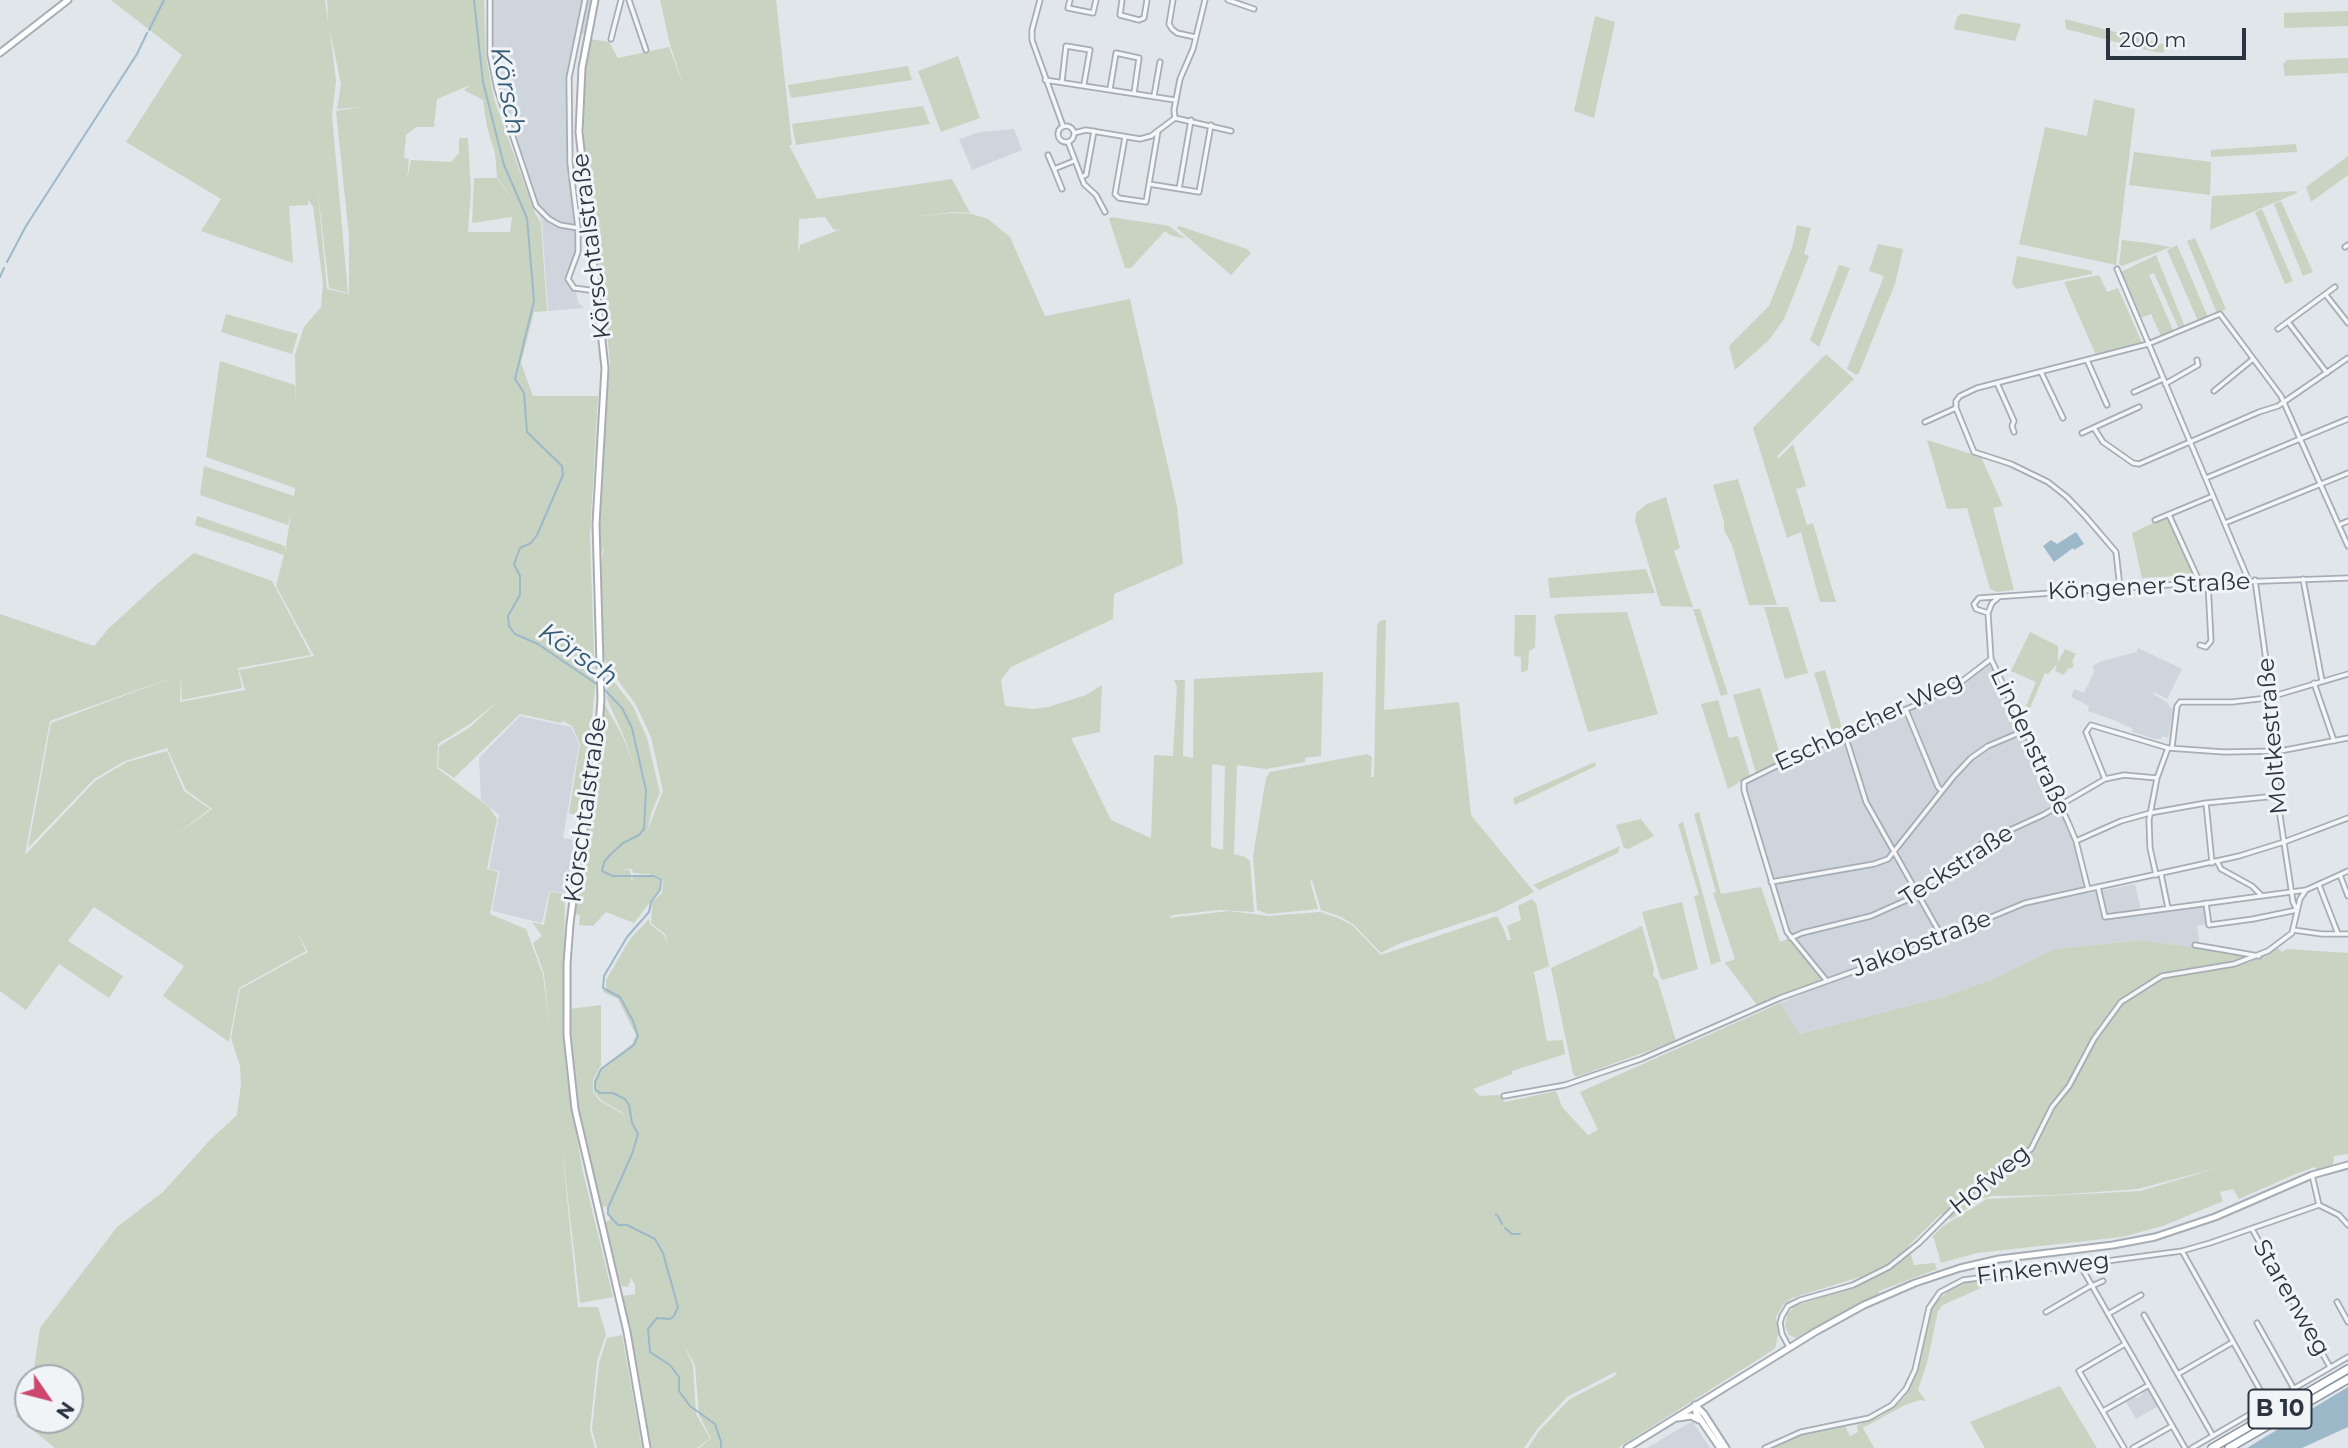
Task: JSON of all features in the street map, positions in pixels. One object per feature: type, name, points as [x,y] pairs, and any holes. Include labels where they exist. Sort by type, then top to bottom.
[{"type":"highway","name":"B 10","points":[[2212,1448],[2348,1369]]},
{"type":"highway","name":"B 10","points":[[2229,1448],[2348,1379]]},
{"type":"main road","points":[[0,53],[68,0]]},
{"type":"main road","name":"Körschtalstraße","points":[[595,0],[582,68],[579,132],[605,368],[596,524],[601,699],[597,753],[570,924],[567,1035],[575,1109],[627,1332],[647,1448]]},
{"type":"main road","points":[[1627,1448],[1789,1348],[1874,1300],[1940,1274],[1999,1258],[2106,1246],[2155,1237],[2199,1223],[2312,1175],[2348,1165]]},
{"type":"main road","points":[[1704,1419],[1705,1406],[1710,1396]]},
{"type":"main road","points":[[1695,1405],[1720,1448]]},
{"type":"main road","points":[[1675,1418],[1691,1416],[1704,1419],[1726,1448]]},
{"type":"street","points":[[490,0],[490,54],[497,89],[536,206],[549,219],[560,225],[578,228]]},
{"type":"street","points":[[585,0],[569,78],[570,163],[578,228],[578,252],[568,279],[574,288],[598,291]]},
{"type":"street","points":[[611,39],[621,0]]},
{"type":"street","points":[[629,0],[646,50]]},
{"type":"street","points":[[1040,0],[1032,40],[1063,126]]},
{"type":"street","points":[[1070,0],[1068,8],[1093,13],[1096,0]]},
{"type":"street","points":[[1122,0],[1120,15],[1139,20],[1144,18],[1147,0]]},
{"type":"street","points":[[1173,0],[1170,24],[1172,29],[1177,33],[1195,37]]},
{"type":"street","points":[[1175,118],[1175,100],[1180,79],[1205,0]]},
{"type":"street","points":[[1227,0],[1254,9]]},
{"type":"street","points":[[1062,81],[1066,46],[1090,50],[1084,85]]},
{"type":"street","points":[[1110,89],[1116,53],[1139,58],[1134,93]]},
{"type":"street","points":[[1154,96],[1160,62]]},
{"type":"street","points":[[1045,80],[1175,100]]},
{"type":"street","points":[[1074,133],[1094,131],[1140,139],[1151,136],[1175,118],[1231,131]]},
{"type":"street","points":[[1179,189],[1191,120]]},
{"type":"street","points":[[1149,184],[1199,192],[1211,125]]},
{"type":"street","points":[[1063,126],[1069,127],[1074,133]]},
{"type":"street","points":[[1063,126],[1058,131],[1058,137],[1062,141],[1072,140],[1074,133]]},
{"type":"street","points":[[1081,177],[1086,175],[1094,131]]},
{"type":"street","points":[[1125,137],[1115,194],[1119,198],[1146,202],[1158,131]]},
{"type":"street","points":[[1068,142],[1084,184],[1096,195],[1105,212]]},
{"type":"street","points":[[1048,155],[1062,189]]},
{"type":"street","points":[[1054,169],[1074,161]]},
{"type":"street","points":[[2117,269],[2249,581]]},
{"type":"street","points":[[2278,329],[2335,287]]},
{"type":"street","points":[[2326,295],[2348,323]]},
{"type":"street","points":[[2120,588],[2116,552],[2062,492],[2043,479],[2011,464],[1974,452],[1956,408],[1958,398],[1974,389],[2148,344],[2220,314],[2284,403],[2348,546]]},
{"type":"street","points":[[2288,322],[2327,373]]},
{"type":"street","points":[[2094,428],[2102,442],[2136,464],[2284,403],[2348,358]]},
{"type":"street","points":[[2214,391],[2253,359]]},
{"type":"street","points":[[2087,360],[2107,405]]},
{"type":"street","points":[[2134,392],[2164,382],[2198,365],[2197,360]]},
{"type":"street","points":[[2041,372],[2063,418]]},
{"type":"street","points":[[1997,383],[2014,421],[2014,432]]},
{"type":"street","points":[[2082,433],[2139,407]]},
{"type":"street","points":[[1925,422],[1956,408]]},
{"type":"street","points":[[2206,478],[2348,419]]},
{"type":"street","points":[[2225,523],[2348,473]]},
{"type":"street","points":[[2155,520],[2213,496]]},
{"type":"street","points":[[2169,515],[2200,583]]},
{"type":"street","points":[[2339,525],[2348,521]]},
{"type":"street","name":"Köngener Straße","points":[[1988,613],[1981,613],[1976,609],[1976,600],[1982,596],[2255,580],[2348,578]]},
{"type":"street","points":[[2303,579],[2322,681]]},
{"type":"street","name":"Moltkestraße","points":[[2255,580],[2271,697],[2277,796],[2297,909]]},
{"type":"street","points":[[2200,645],[2208,646],[2212,639],[2208,583]]},
{"type":"street","points":[[1988,613],[1992,603],[2000,597]]},
{"type":"street","name":"Lindenstraße","points":[[1988,613],[1991,659],[2061,805],[2076,841],[2088,890]]},
{"type":"street","name":"Eschbacher Weg","points":[[1770,883],[1744,782],[1906,710],[1961,682],[1991,659]]},
{"type":"street","points":[[2168,908],[2149,842],[2150,813],[2157,778],[2170,748],[2177,706],[2182,702],[2232,702],[2271,697],[2348,674]]},
{"type":"street","points":[[2314,683],[2334,741]]},
{"type":"street","points":[[1906,710],[1937,785],[1942,791]]},
{"type":"street","points":[[2105,779],[2086,733],[2089,725],[2170,748],[2224,752],[2274,751],[2348,738]]},
{"type":"street","points":[[1826,980],[1785,928],[1770,883],[1874,864],[1888,859],[1942,791],[1976,754],[1993,743],[2026,730]]},
{"type":"street","points":[[1845,735],[1866,802],[1942,937]]},
{"type":"street","name":"Teckstraße","points":[[1791,938],[1883,912],[1917,894],[1984,842],[2061,805],[2105,779],[2124,775],[2157,778]]},
{"type":"street","points":[[2076,841],[2121,821],[2150,813],[2206,803],[2277,796]]},
{"type":"street","points":[[2206,803],[2215,862],[2221,869],[2255,888],[2261,895]]},
{"type":"street","name":"Jakobstraße","points":[[1504,1096],[1570,1083],[1629,1063],[1826,980],[2025,903],[2215,862],[2284,842],[2348,818]]},
{"type":"street","points":[[2098,887],[2105,917],[2306,890],[2348,872]]},
{"type":"street","points":[[2340,875],[2348,896]]},
{"type":"street","points":[[2319,885],[2338,934]]},
{"type":"street","points":[[2306,890],[2297,909],[2293,930],[2348,934]]},
{"type":"street","points":[[2206,903],[2209,925],[2297,909]]},
{"type":"street","name":"Hofweg","points":[[1789,1348],[1780,1323],[1788,1307],[1800,1300],[1859,1282],[1889,1267],[1919,1243],[1980,1182],[2031,1149],[2052,1107],[2071,1082],[2094,1039],[2122,1002],[2162,976],[2222,966],[2259,956],[2281,943],[2293,930]]},
{"type":"street","points":[[2194,945],[2259,956]]},
{"type":"street","points":[[2312,1175],[2319,1205],[2339,1214],[2348,1225]]},
{"type":"street","name":"Finkenweg","points":[[1765,1448],[1801,1432],[1869,1418],[1892,1405],[1912,1377],[1929,1308],[1936,1297],[1949,1286],[1975,1277],[2182,1251],[2319,1205]]},
{"type":"street","name":"Starenweg","points":[[2252,1229],[2330,1367]]},
{"type":"street","points":[[2182,1251],[2268,1404]]},
{"type":"street","points":[[2082,1264],[2185,1448]]},
{"type":"street","points":[[2046,1312],[2102,1281]]},
{"type":"street","points":[[2108,1314],[2141,1295]]},
{"type":"street","points":[[2337,1302],[2348,1322]]},
{"type":"street","points":[[2144,1315],[2213,1436]]},
{"type":"street","points":[[2257,1323],[2294,1389]]},
{"type":"street","points":[[2178,1374],[2233,1342]]},
{"type":"street","points":[[2124,1448],[2080,1370],[2125,1344]]},
{"type":"street","points":[[2192,1448],[2348,1357]]},
{"type":"street","points":[[2103,1411],[2149,1385]]},
{"type":"street","points":[[2133,1448],[2172,1426]]},
{"type":"shaded area","points":[[490,0],[595,0],[587,35],[579,33],[569,78],[570,164],[578,252],[568,279],[576,292],[578,302],[584,308],[548,311],[542,223],[497,89],[490,55]]},
{"type":"shaded area","points":[[1014,129],[1022,150],[972,170],[959,139],[980,132]]},
{"type":"shaded area","points":[[2138,648],[2182,669],[2167,699],[2154,692],[2153,694],[2168,703],[2170,708],[2174,708],[2168,738],[2162,736],[2161,739],[2155,739],[2132,732],[2133,729],[2088,711],[2089,706],[2071,697],[2074,689],[2084,693],[2094,672],[2093,666],[2136,652]]},
{"type":"shaded area","points":[[1989,664],[2069,830],[2085,882],[2086,894],[2135,884],[2142,915],[2205,905],[2207,924],[2197,926],[2200,948],[2140,940],[2054,949],[1993,979],[1946,996],[1798,1034],[1780,1003],[1829,982],[1787,927],[1746,789],[1747,784],[1822,747],[1911,710],[1955,688]]},
{"type":"shaded area","points":[[520,716],[571,727],[579,744],[563,838],[574,840],[566,893],[549,891],[542,923],[492,911],[500,871],[489,869],[499,815],[481,800],[479,758]]},
{"type":"shaded area","points":[[2147,1388],[2159,1406],[2136,1419],[2125,1400],[2134,1395],[2137,1398]]},
{"type":"shaded area","points":[[1693,1422],[1710,1448],[1647,1448],[1689,1423]]},
{"type":"green space","points":[[111,0],[325,0],[328,22],[327,0],[484,0],[486,56],[494,99],[541,223],[547,311],[534,312],[521,363],[533,396],[598,396],[590,535],[595,687],[590,739],[575,815],[569,813],[580,744],[572,726],[563,721],[561,723],[520,714],[454,778],[438,767],[439,746],[469,728],[499,700],[470,724],[438,744],[437,768],[489,807],[497,819],[487,869],[498,872],[490,914],[526,929],[543,975],[550,1033],[544,974],[533,943],[542,936],[532,922],[544,925],[550,892],[565,894],[563,1019],[567,1077],[582,1168],[613,1297],[580,1303],[561,1138],[578,1307],[598,1307],[606,1334],[597,1362],[590,1430],[595,1448],[55,1448],[38,1434],[84,1434],[84,1364],[35,1364],[40,1328],[117,1227],[163,1192],[210,1140],[237,1115],[240,1066],[231,1038],[240,989],[308,952],[296,930],[306,951],[239,988],[229,1042],[163,996],[184,966],[94,907],[68,941],[123,976],[109,998],[59,964],[26,1010],[0,991],[0,614],[94,646],[108,629],[194,553],[272,581],[311,655],[238,668],[242,688],[182,700],[181,678],[180,702],[245,690],[239,670],[314,656],[276,586],[284,555],[195,525],[197,516],[285,546],[285,553],[291,512],[288,525],[200,495],[204,466],[294,496],[295,488],[206,457],[220,361],[295,385],[296,406],[295,355],[304,327],[321,307],[323,284],[313,206],[308,200],[308,205],[289,206],[293,263],[201,231],[221,199],[126,142],[182,55]],"holes":[[[330,31],[341,84],[337,109],[361,107],[336,111],[349,236],[349,294],[327,289],[317,184],[329,288],[348,293],[332,116],[336,81]],[[470,85],[464,90],[483,100],[495,153],[497,177],[518,208],[497,178],[474,178],[472,223],[512,217],[510,232],[468,232],[471,190],[468,138],[459,138],[459,153],[451,162],[411,160],[407,179],[409,159],[404,158],[406,135],[416,127],[434,127],[437,99]],[[182,674],[51,723],[28,848],[94,779],[125,761],[167,748],[186,790],[212,809],[170,839],[210,809],[184,791],[167,751],[127,762],[95,781],[25,855],[50,721]]]},
{"type":"green space","points":[[660,0],[776,0],[792,145],[789,145],[817,199],[952,179],[970,213],[953,212],[912,217],[951,213],[972,214],[988,219],[1010,237],[1045,316],[1130,299],[1177,506],[1183,564],[1114,594],[1113,619],[1011,667],[1001,680],[1005,706],[1033,709],[1048,707],[1086,695],[1102,685],[1100,732],[1071,738],[1111,820],[1151,838],[1154,755],[1173,756],[1177,687],[1174,680],[1185,680],[1183,756],[1193,758],[1194,679],[1323,672],[1321,756],[1305,758],[1305,762],[1266,769],[1237,765],[1234,854],[1250,861],[1254,912],[1219,910],[1173,915],[1169,918],[1229,911],[1269,916],[1320,912],[1352,925],[1381,955],[1497,916],[1507,940],[1511,940],[1507,926],[1521,920],[1518,906],[1532,899],[1536,903],[1549,966],[1534,972],[1547,1041],[1563,1040],[1565,1054],[1512,1071],[1512,1074],[1473,1089],[1480,1096],[1499,1095],[1505,1102],[1556,1091],[1562,1107],[1588,1135],[1598,1130],[1580,1092],[1780,1003],[1799,1034],[1946,996],[1993,979],[2054,949],[2141,940],[2243,954],[2248,963],[2278,948],[2282,952],[2287,949],[2348,953],[2348,1154],[2334,1156],[2333,1165],[2317,1170],[2315,1167],[2239,1199],[2233,1189],[2220,1192],[2223,1201],[2163,1226],[2122,1237],[1977,1253],[1941,1263],[1933,1236],[1943,1226],[1987,1199],[2141,1191],[2220,1167],[2138,1189],[1992,1196],[1982,1199],[1951,1219],[1941,1214],[1908,1246],[1914,1265],[1935,1263],[1937,1269],[1879,1291],[1879,1295],[1796,1338],[1789,1335],[1785,1326],[1787,1314],[1795,1306],[1864,1283],[1860,1277],[1792,1298],[1783,1305],[1776,1317],[1778,1333],[1773,1350],[1618,1448],[1528,1448],[1539,1431],[1570,1399],[1611,1378],[1617,1374],[1615,1372],[1567,1397],[1538,1428],[1524,1448],[699,1448],[711,1438],[699,1415],[695,1366],[684,1345],[693,1366],[696,1414],[710,1438],[697,1448],[651,1448],[623,1296],[635,1294],[635,1285],[631,1278],[628,1287],[621,1286],[605,1222],[610,1220],[606,1206],[601,1208],[579,1114],[569,1009],[601,1005],[601,1065],[593,1080],[593,1092],[599,1100],[623,1114],[630,1140],[623,1113],[601,1100],[594,1092],[594,1081],[601,1068],[632,1044],[636,1035],[618,999],[603,992],[606,980],[630,939],[649,919],[650,924],[664,935],[668,945],[665,934],[651,923],[652,902],[662,893],[663,881],[655,875],[633,873],[632,869],[620,869],[630,870],[632,883],[633,876],[654,877],[660,881],[659,890],[634,923],[606,912],[593,926],[579,925],[580,915],[574,914],[601,754],[604,703],[622,735],[636,770],[624,737],[607,699],[607,673],[633,706],[647,738],[660,793],[647,831],[663,791],[651,737],[636,705],[607,665],[604,656],[600,567],[602,576],[604,545],[600,558],[600,489],[610,362],[602,286],[585,176],[583,85],[590,39],[609,42],[618,58],[669,47],[685,90],[670,45]],"holes":[[[825,217],[834,230],[841,229],[800,245],[798,254],[799,219]],[[1212,764],[1225,766],[1223,850],[1211,847]]]},
{"type":"green space","points":[[2348,11],[2348,26],[2284,28],[2284,13]]},
{"type":"green space","points":[[1961,14],[2021,24],[2015,41],[1954,29],[1957,17]]},
{"type":"green space","points":[[1595,16],[1615,22],[1594,118],[1574,111]]},
{"type":"green space","points":[[2065,19],[2167,45],[2166,49],[2163,53],[2155,52],[2066,29]]},
{"type":"green space","points":[[958,56],[980,118],[941,132],[918,71]]},
{"type":"green space","points":[[2348,58],[2348,73],[2285,76],[2283,64],[2287,60]]},
{"type":"green space","points":[[908,66],[912,80],[791,98],[788,85]]},
{"type":"green space","points":[[2094,99],[2135,109],[2116,265],[2019,244],[2045,127],[2087,136]]},
{"type":"green space","points":[[923,106],[930,124],[796,145],[792,124]]},
{"type":"green space","points":[[2296,144],[2297,152],[2211,157],[2211,150]]},
{"type":"green space","points":[[2134,152],[2211,162],[2210,195],[2129,185]]},
{"type":"green space","points":[[2348,156],[2348,175],[2311,202],[2306,187]]},
{"type":"green space","points":[[2297,193],[2210,230],[2212,196]]},
{"type":"green space","points":[[2281,201],[2313,272],[2303,276],[2274,204]]},
{"type":"green space","points":[[2262,209],[2293,281],[2285,284],[2255,212]]},
{"type":"green space","points":[[1111,217],[1169,226],[1186,239],[1165,231],[1131,268],[1125,268],[1109,219]]},
{"type":"green space","points":[[1797,225],[1811,228],[1804,254],[1809,256],[1784,319],[1769,340],[1735,370],[1729,346],[1769,306],[1792,248]]},
{"type":"green space","points":[[1179,226],[1247,249],[1251,253],[1231,275],[1177,228]]},
{"type":"green space","points":[[2195,238],[2226,309],[2217,313],[2187,241]]},
{"type":"green space","points":[[2122,240],[2171,247],[2122,266],[2119,264]]},
{"type":"green space","points":[[1878,244],[1903,249],[1895,284],[1856,375],[1847,369],[1884,276],[1869,271]]},
{"type":"green space","points":[[2177,245],[2208,317],[2198,321],[2167,250]]},
{"type":"green space","points":[[2156,255],[2185,327],[2179,329],[2154,273],[2149,275],[2173,330],[2161,336],[2151,314],[2140,318],[2121,272]]},
{"type":"green space","points":[[2017,256],[2092,271],[2092,274],[2016,289],[2012,283]]},
{"type":"green space","points":[[1839,265],[1850,268],[1819,347],[1810,340]]},
{"type":"green space","points":[[2099,275],[2107,292],[2118,288],[2142,343],[2096,355],[2064,282]]},
{"type":"green space","points":[[226,314],[298,334],[292,354],[221,332]]},
{"type":"green space","points":[[1826,354],[1854,379],[1777,456],[1779,458],[1793,444],[1806,486],[1796,489],[1807,525],[1813,523],[1836,602],[1820,602],[1801,532],[1787,538],[1753,428]]},
{"type":"green space","points":[[1927,440],[1981,457],[2003,506],[1993,508],[2014,590],[1997,592],[1990,589],[1967,508],[1947,509]]},
{"type":"green space","points":[[1738,479],[1777,605],[1749,605],[1732,545],[1724,530],[1713,485]]},
{"type":"green space","points":[[1666,497],[1680,548],[1674,551],[1693,607],[1661,606],[1635,520],[1636,513],[1647,504]]},
{"type":"green space","points":[[2164,518],[2169,520],[2194,575],[2142,578],[2132,533]]},
{"type":"green space","points":[[1646,569],[1655,593],[1550,598],[1548,578]]},
{"type":"green space","points":[[1764,607],[1788,607],[1808,673],[1785,679]]},
{"type":"green space","points":[[1693,609],[1700,609],[1728,694],[1721,696]]},
{"type":"green space","points":[[1627,612],[1658,714],[1588,732],[1554,617],[1557,614]]},
{"type":"green space","points":[[1515,615],[1536,615],[1535,648],[1529,651],[1528,670],[1521,673],[1521,657],[1514,656]]},
{"type":"green space","points":[[1386,620],[1384,710],[1459,702],[1471,815],[1534,892],[1497,911],[1398,944],[1381,953],[1353,924],[1321,910],[1312,880],[1310,881],[1318,909],[1268,914],[1257,910],[1253,856],[1266,778],[1270,772],[1367,754],[1372,757],[1371,777],[1374,777],[1377,625]]},
{"type":"green space","points":[[2030,632],[2058,646],[2058,662],[2065,649],[2076,654],[2072,669],[2069,668],[2063,675],[2055,671],[2057,664],[2048,674],[2045,673],[2030,708],[2026,706],[2036,682],[2011,671]]},
{"type":"green space","points":[[1825,670],[1843,732],[1834,737],[1814,673]]},
{"type":"green space","points":[[1760,688],[1782,761],[1756,773],[1733,695]]},
{"type":"green space","points":[[1718,700],[1729,738],[1738,736],[1750,776],[1728,789],[1701,704]]},
{"type":"green space","points":[[1595,762],[1596,766],[1515,805],[1513,798]]},
{"type":"green space","points":[[1699,812],[1721,894],[1761,887],[1780,942],[1788,939],[1821,977],[1820,981],[1757,1005],[1725,963],[1735,959],[1713,893],[1716,892],[1694,814]]},
{"type":"green space","points":[[1641,819],[1654,836],[1628,849],[1624,848],[1616,825]]},
{"type":"green space","points":[[1683,822],[1721,961],[1711,965],[1694,896],[1699,895],[1678,824]]},
{"type":"green space","points":[[1620,846],[1618,853],[1539,890],[1533,885]]},
{"type":"green space","points":[[1682,902],[1698,969],[1663,980],[1642,912]]},
{"type":"green space","points":[[1642,926],[1654,969],[1653,975],[1658,981],[1676,1041],[1576,1077],[1573,1074],[1551,968]]},
{"type":"green space","points":[[1978,1279],[1981,1288],[1943,1305],[1938,1311],[1918,1390],[1926,1401],[1920,1400],[1905,1405],[1863,1428],[1874,1448],[1771,1448],[1800,1435],[1845,1426],[1850,1436],[1858,1432],[1857,1425],[1881,1416],[1893,1408],[1905,1396],[1915,1378],[1934,1304],[1953,1287]]},
{"type":"green space","points":[[622,1335],[642,1448],[597,1448],[592,1429],[599,1363],[607,1338]]},
{"type":"green space","points":[[2060,1386],[2097,1448],[1985,1448],[1970,1422]]},
{"type":"water","points":[[2076,532],[2084,544],[2074,550],[2073,548],[2054,562],[2043,546],[2051,540],[2057,544]]},
{"type":"water","points":[[2348,1387],[2348,1427],[2302,1448],[2247,1448]]},
{"type":"waterway","points":[[149,30],[164,0]]},
{"type":"waterway","name":"Körsch","points":[[474,0],[483,82],[504,165],[527,218],[534,301],[515,379],[524,393],[527,432],[562,466],[563,475],[537,535],[531,543],[520,548],[514,564],[520,576],[520,595],[508,616],[509,626],[515,634],[538,644],[598,685]]},
{"type":"waterway","points":[[7,262],[26,226],[137,54],[147,33]]},
{"type":"waterway","points":[[0,277],[4,268]]},
{"type":"waterway","name":"Körsch","points":[[603,688],[622,708],[632,728],[646,790],[644,829],[610,855],[604,862],[602,871],[613,876],[654,876],[661,880],[660,890],[651,902],[649,912],[627,937],[604,976],[603,988],[620,997],[638,1036],[634,1045],[601,1069],[595,1082],[595,1089],[600,1093],[613,1093],[625,1099],[638,1134],[608,1208],[608,1214],[618,1225],[627,1225],[655,1239],[663,1253],[678,1307],[670,1319],[657,1318],[648,1329],[650,1352],[670,1365],[679,1377],[679,1391],[690,1406],[715,1424],[721,1448]]},
{"type":"waterway","points":[[1498,1216],[1502,1224]]},
{"type":"waterway","points":[[1505,1228],[1512,1234],[1520,1234]]}]
